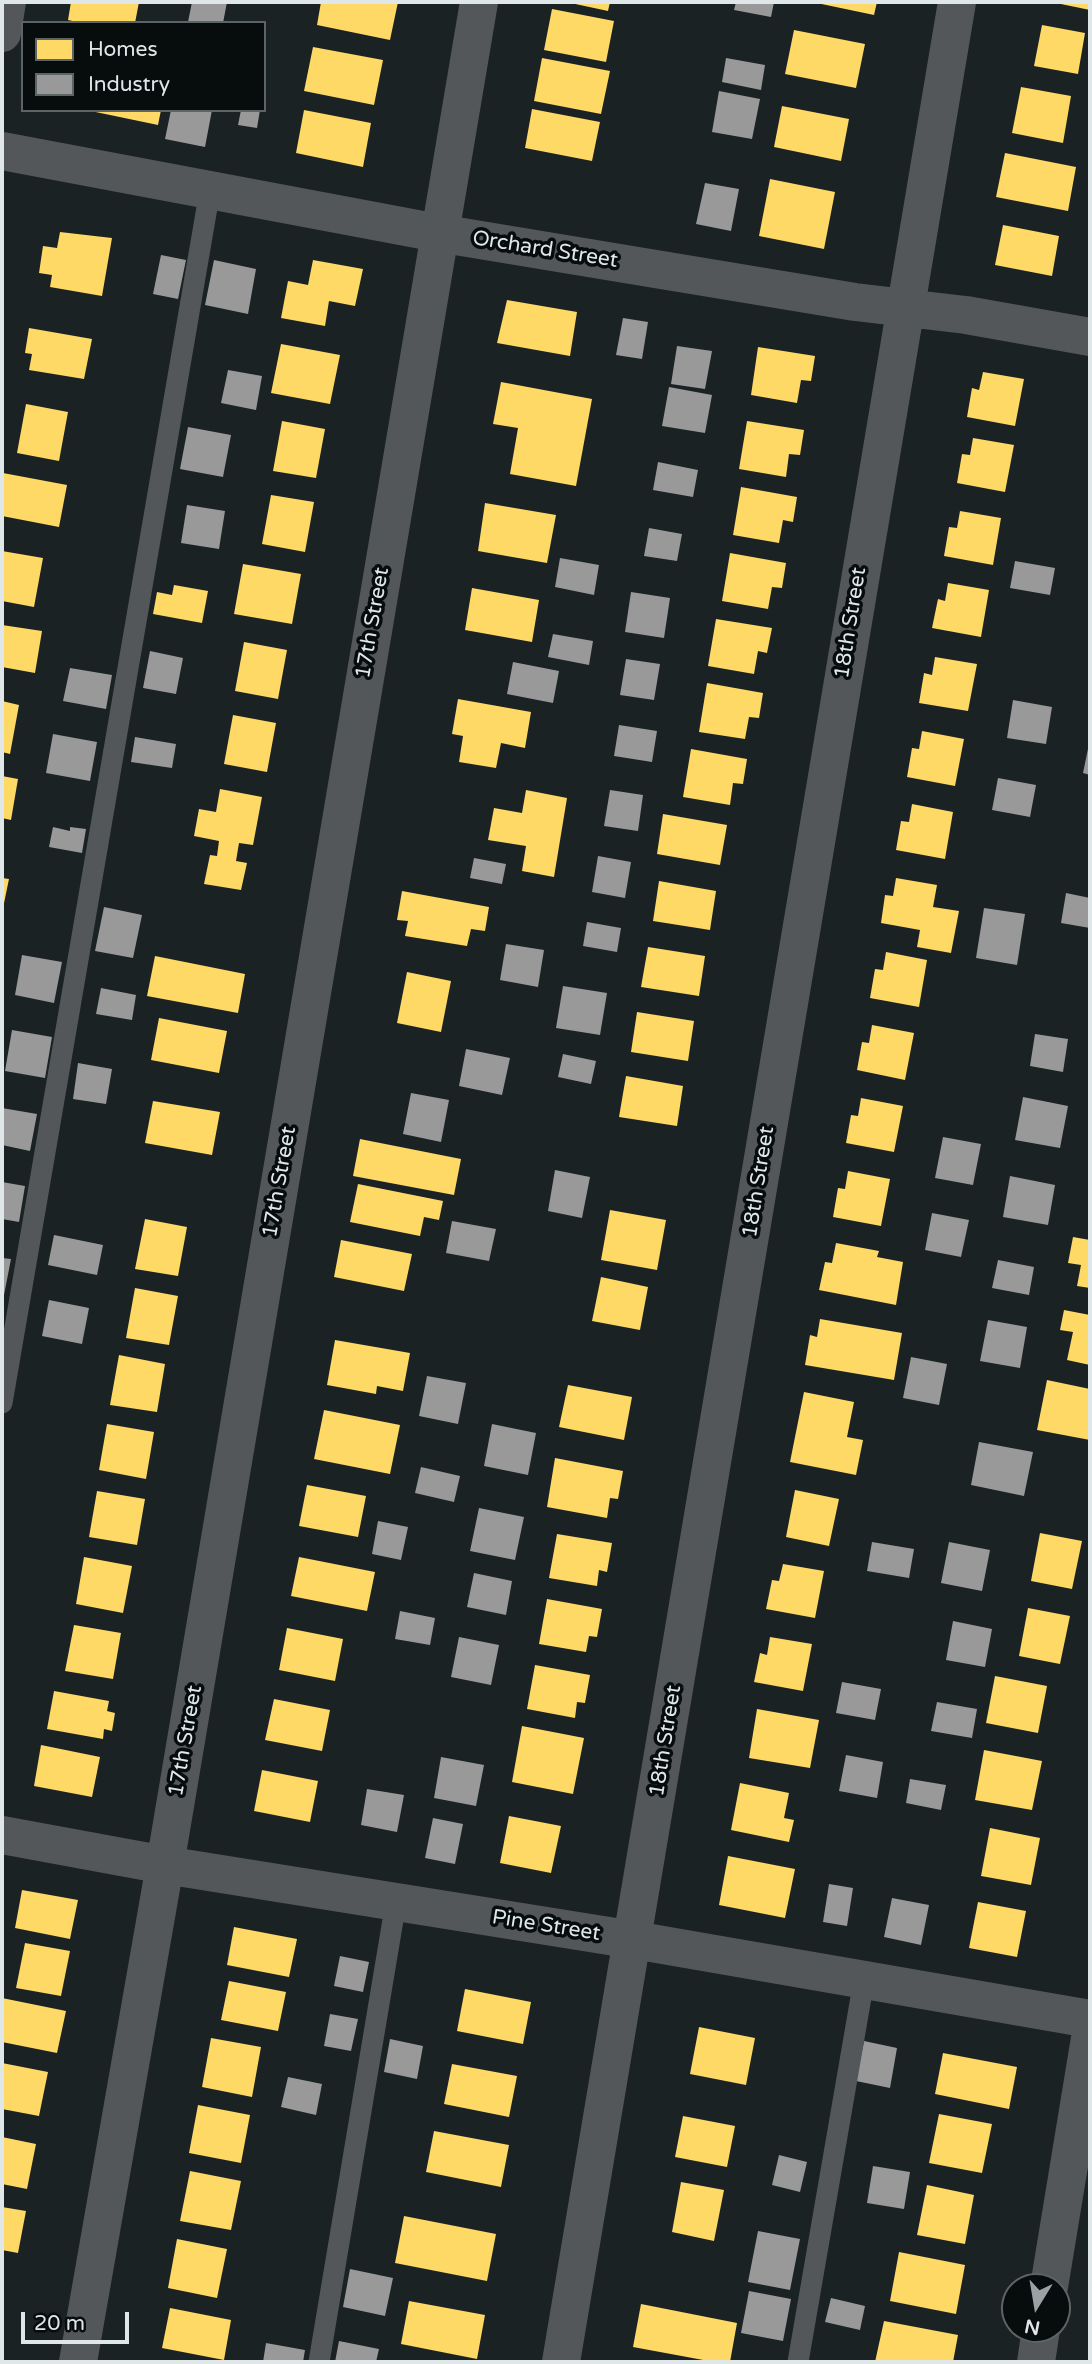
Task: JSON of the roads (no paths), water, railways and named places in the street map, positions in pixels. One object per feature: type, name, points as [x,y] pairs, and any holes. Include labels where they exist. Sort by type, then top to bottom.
[{"type":"street","points":[[2,33],[7,2]]},
{"type":"street","name":"17th Street","points":[[78,2362],[165,1865],[479,2]]},
{"type":"street","name":"18th Street","points":[[561,2362],[634,1940],[904,307],[957,2]]},
{"type":"street","name":"Orchard Street","points":[[2,151],[438,233],[855,302],[966,315],[1090,337]]},
{"type":"street","name":"Pine Street","points":[[2,1835],[165,1865],[634,1940],[1090,2019]]},
{"type":"street","points":[[1051,2273],[1090,2038]]},
{"type":"street","points":[[1036,2362],[1039,2343]]},
{"type":"lane","points":[[2,1403],[210,190]]},
{"type":"lane","points":[[319,2362],[396,1902]]},
{"type":"lane","points":[[798,2362],[864,1980]]}]
